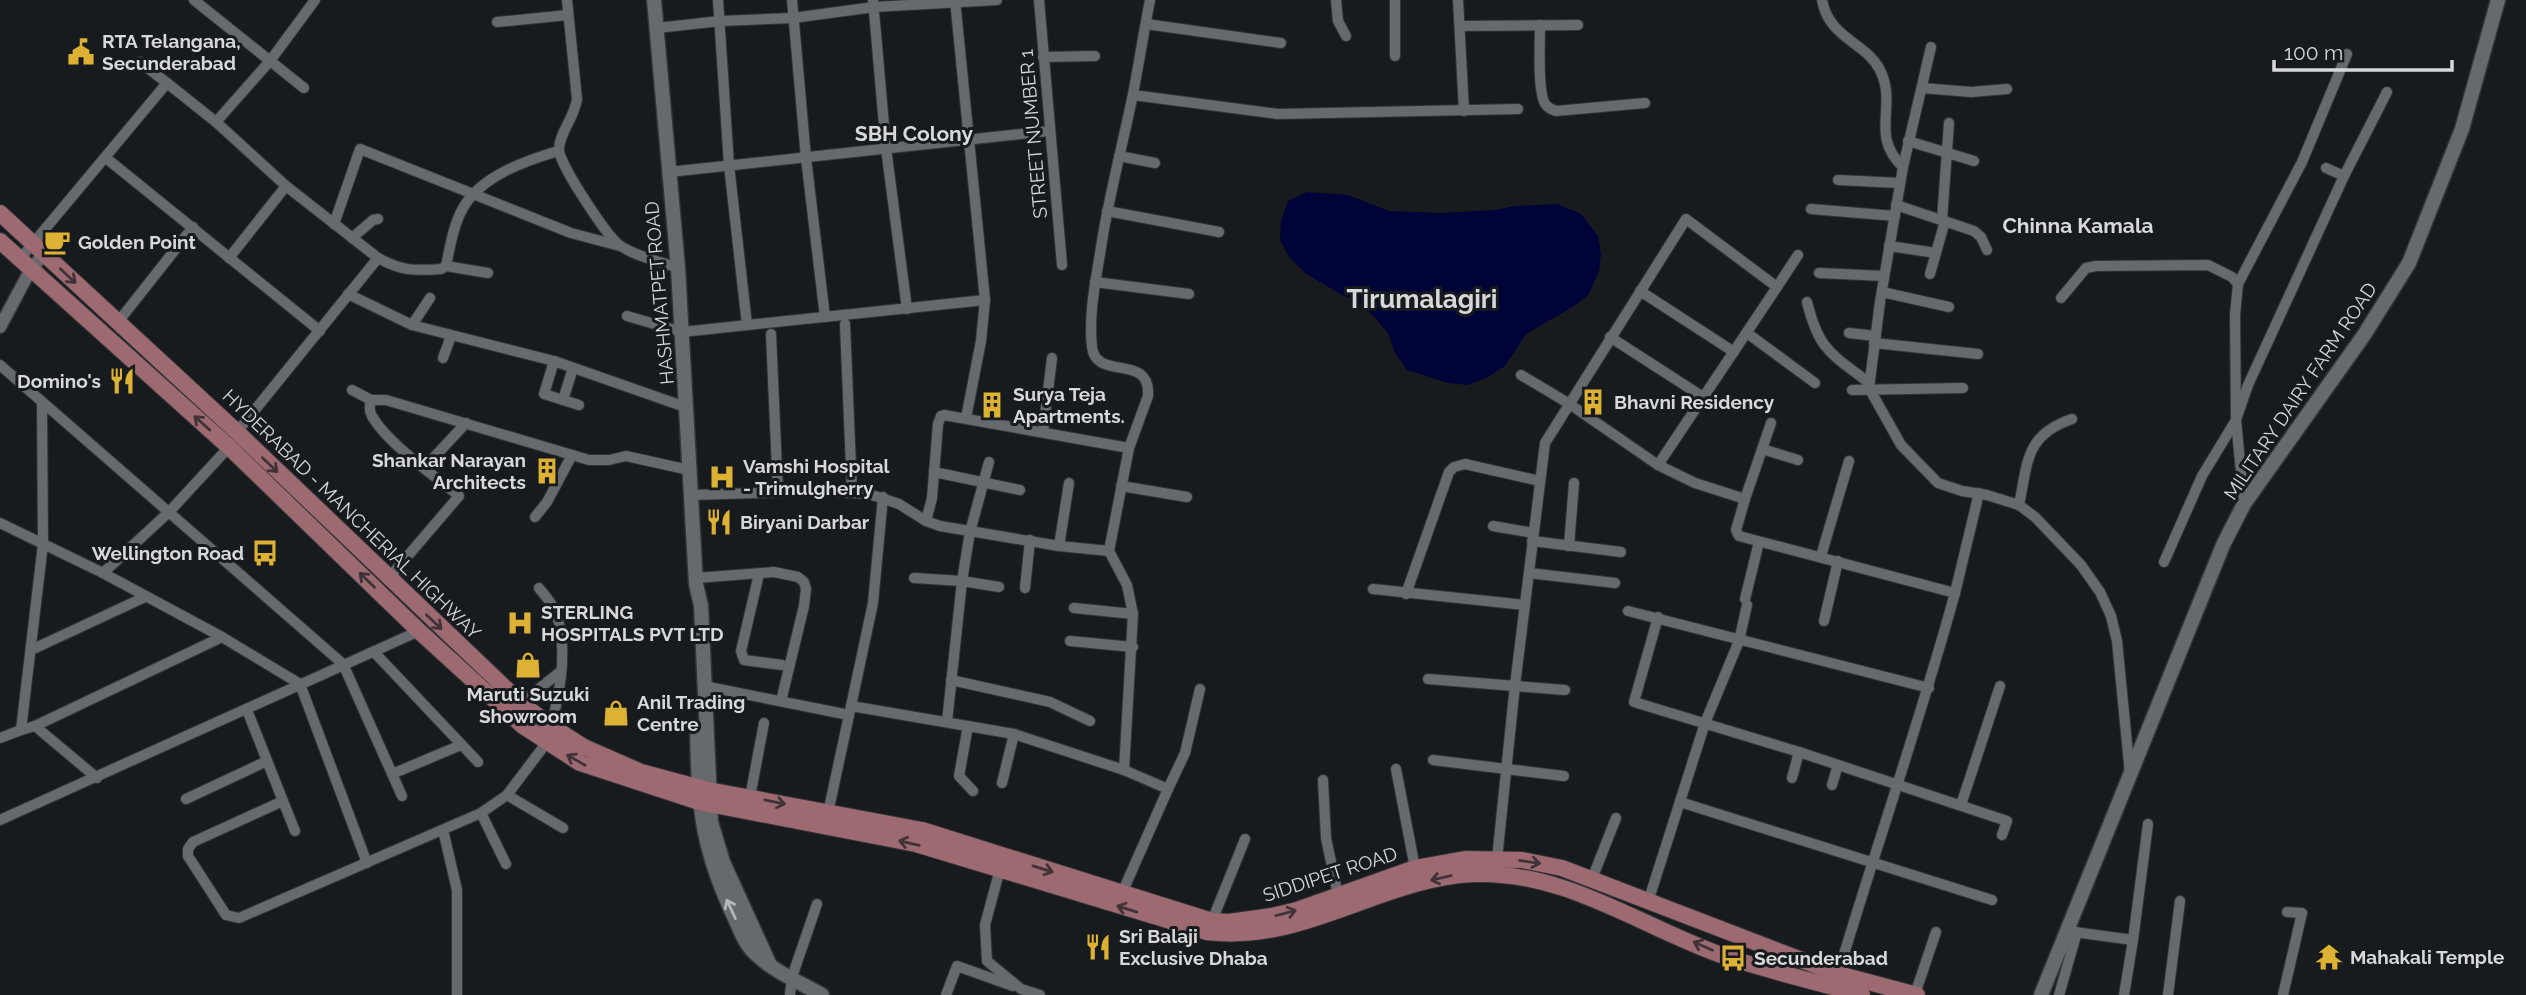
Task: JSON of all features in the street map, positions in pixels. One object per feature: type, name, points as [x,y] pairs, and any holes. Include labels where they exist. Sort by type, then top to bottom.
[{"type":"main road","name":"HASHMATPET ROAD","points":[[654,0],[678,268],[696,581],[701,606],[704,796]]},
{"type":"main road","name":"MILITARY DAIRY FARM ROAD","points":[[2041,995],[2072,932],[2200,597],[2244,504],[2364,335],[2409,264],[2462,128],[2498,0]]},
{"type":"main road","name":"HYDERABAD - MANCHERIAL HIGHWAY","points":[[0,213],[117,322],[419,631],[523,726],[584,747],[704,796]]},
{"type":"main road","name":"HYDERABAD - MANCHERIAL HIGHWAY","points":[[0,241],[233,440],[388,579],[521,703],[549,734]]},
{"type":"main road","name":"HASHMATPET ROAD","points":[[696,581],[693,606],[704,796]]},
{"type":"main road","name":"SIDDIPET ROAD","points":[[704,796],[750,797],[922,830],[1212,921],[1229,922],[1272,916],[1415,868],[1465,859],[1522,860],[1562,868],[1838,974],[1916,995]]},
{"type":"main road","name":"SIDDIPET ROAD","points":[[704,796],[916,844],[1200,931],[1236,934],[1287,928],[1447,876],[1512,876],[1553,884],[1593,898],[1724,956],[1862,995]]},
{"type":"main road","points":[[704,796],[723,862],[769,964],[822,995]]},
{"type":"street","points":[[194,0],[304,88]]},
{"type":"street","points":[[216,122],[270,61],[315,0]]},
{"type":"street","points":[[567,0],[577,99],[575,112],[564,131],[558,151],[559,158],[605,229],[620,246]]},
{"type":"street","points":[[718,0],[729,165],[747,325]]},
{"type":"street","points":[[792,0],[806,158],[825,317]]},
{"type":"street","points":[[657,28],[720,21],[793,18],[874,4],[997,0]]},
{"type":"street","name":"STREET NUMBER 1","points":[[1039,0],[1062,265]]},
{"type":"street","points":[[1124,770],[1133,614],[1127,585],[1109,551],[1129,448],[1148,396],[1147,379],[1142,374],[1105,364],[1095,357],[1092,348],[1095,282],[1150,0]]},
{"type":"street","points":[[1336,0],[1338,20],[1346,36]]},
{"type":"street","points":[[1395,0],[1395,56]]},
{"type":"street","points":[[1458,0],[1464,111]]},
{"type":"street","points":[[1822,0],[1827,18],[1880,69],[1886,92],[1886,145],[1891,156],[1903,167]]},
{"type":"street","points":[[956,2],[985,300],[981,341],[966,418]]},
{"type":"street","points":[[874,4],[886,148],[907,309]]},
{"type":"street","points":[[497,22],[568,15]]},
{"type":"street","points":[[1146,24],[1281,43]]},
{"type":"street","points":[[1540,25],[1542,92],[1544,104],[1549,108],[1556,111],[1645,103]]},
{"type":"street","points":[[1461,26],[1578,26]]},
{"type":"street","points":[[1869,385],[1900,183],[1931,47]]},
{"type":"street","points":[[2244,504],[2236,420],[2235,315],[2238,284],[2302,162],[2347,54]]},
{"type":"street","points":[[1043,57],[1095,56]]},
{"type":"street","points":[[140,62],[216,122],[286,186],[378,258],[408,271],[441,269],[446,266],[488,273]]},
{"type":"street","points":[[0,327],[25,264],[167,83]]},
{"type":"street","points":[[1922,88],[1971,92],[2007,89]]},
{"type":"street","points":[[2164,562],[2202,476],[2236,420],[2248,385],[2344,176],[2387,92]]},
{"type":"street","points":[[1133,95],[1278,114],[1518,109]]},
{"type":"street","points":[[1930,274],[1943,221],[1950,123]]},
{"type":"street","points":[[669,172],[1049,131]]},
{"type":"street","points":[[1908,141],[1974,161]]},
{"type":"street","points":[[334,224],[360,149],[570,233],[620,246],[678,268]]},
{"type":"street","points":[[446,266],[457,220],[474,194],[517,165],[558,151]]},
{"type":"street","points":[[1119,156],[1154,163]]},
{"type":"street","points":[[106,158],[320,331]]},
{"type":"street","points":[[2326,168],[2344,176]]},
{"type":"street","points":[[1838,180],[1900,183]]},
{"type":"street","points":[[229,258],[286,186]]},
{"type":"street","points":[[1896,205],[1974,231],[1981,237],[1987,250]]},
{"type":"street","points":[[1811,209],[1895,216]]},
{"type":"street","points":[[1107,211],[1219,232]]},
{"type":"street","points":[[352,238],[373,220],[378,219]]},
{"type":"street","points":[[1497,859],[1545,443],[1686,219],[1777,286]]},
{"type":"street","points":[[117,322],[192,227]]},
{"type":"street","points":[[1889,246],[1936,253]]},
{"type":"street","points":[[1658,465],[1798,255]]},
{"type":"street","points":[[103,573],[170,511],[233,440],[378,258]]},
{"type":"street","points":[[2061,298],[2086,268],[2096,266],[2208,265],[2232,277],[2238,284]]},
{"type":"street","points":[[1819,273],[1885,276]]},
{"type":"street","points":[[1095,282],[1189,294]]},
{"type":"street","points":[[1640,291],[1734,352]]},
{"type":"street","points":[[1882,292],[1949,307]]},
{"type":"street","points":[[348,295],[412,325],[554,361],[688,408]]},
{"type":"street","points":[[412,325],[430,298]]},
{"type":"street","points":[[627,316],[682,332],[985,300]]},
{"type":"street","points":[[1807,302],[1814,329],[1826,349],[1869,385],[1900,445],[1918,464],[1938,483],[2019,505],[2035,517],[2081,565],[2100,592],[2111,616],[2117,641],[2130,778]]},
{"type":"street","points":[[845,324],[852,491]]},
{"type":"street","points":[[1747,333],[1815,383]]},
{"type":"street","points":[[1849,333],[1978,354]]},
{"type":"street","points":[[771,334],[778,492]]},
{"type":"street","points":[[443,358],[451,336]]},
{"type":"street","points":[[1610,337],[1703,397]]},
{"type":"street","points":[[1043,432],[1052,358]]},
{"type":"street","points":[[554,361],[544,394],[579,405]]},
{"type":"street","points":[[0,365],[42,405],[170,511],[343,664],[402,796]]},
{"type":"street","points":[[563,400],[573,368]]},
{"type":"street","points":[[1521,376],[1568,403],[1658,465],[1695,482],[1745,499]]},
{"type":"street","points":[[1852,390],[1869,385],[1963,388]]},
{"type":"street","points":[[352,390],[371,400],[386,400],[596,461],[626,456],[689,470]]},
{"type":"street","points":[[371,400],[369,409],[372,418],[390,438],[459,496],[388,579]]},
{"type":"street","points":[[21,730],[43,544],[42,405]]},
{"type":"street","points":[[926,521],[932,498],[938,424],[941,416],[949,414],[1129,448]]},
{"type":"street","points":[[2019,505],[2031,450],[2037,439],[2055,425],[2072,419]]},
{"type":"street","points":[[425,467],[466,423]]},
{"type":"street","points":[[1771,423],[1736,530],[1739,536],[1955,593]]},
{"type":"street","points":[[1762,449],[1798,460]]},
{"type":"street","points":[[535,517],[547,502],[572,455]]},
{"type":"street","points":[[1822,556],[1849,461]]},
{"type":"street","points":[[947,722],[970,531],[989,462]]},
{"type":"street","points":[[1406,594],[1449,472],[1454,467],[1465,464],[1540,481]]},
{"type":"street","points":[[934,472],[1020,491]]},
{"type":"street","points":[[1569,546],[1574,483]]},
{"type":"street","points":[[1059,546],[1069,484]]},
{"type":"street","points":[[1121,486],[1187,497]]},
{"type":"street","points":[[691,495],[852,491],[883,497],[940,526],[1059,546],[1109,551]]},
{"type":"street","points":[[1838,974],[1929,688],[1979,493]]},
{"type":"street","points":[[828,813],[873,603],[883,497]]},
{"type":"street","points":[[0,523],[103,573],[222,637],[300,684],[367,863]]},
{"type":"street","points":[[1493,526],[1569,546],[1621,552]]},
{"type":"street","points":[[1025,588],[1030,540]]},
{"type":"street","points":[[1648,901],[1705,723],[1739,641],[1759,542]]},
{"type":"street","points":[[1824,621],[1838,561]]},
{"type":"street","points":[[696,581],[774,572],[798,577],[804,582],[804,606],[781,701]]},
{"type":"street","points":[[1528,573],[1615,583]]},
{"type":"street","points":[[759,574],[741,651],[742,658],[782,665]]},
{"type":"street","points":[[914,578],[999,587]]},
{"type":"street","points":[[283,801],[193,842],[188,849],[188,856],[226,915],[239,918],[481,813],[507,795],[549,734],[557,705],[561,672],[558,617],[539,588]]},
{"type":"street","points":[[1373,589],[1525,605]]},
{"type":"street","points":[[31,650],[145,597]]},
{"type":"street","points":[[1074,608],[1133,614]]},
{"type":"street","points":[[1628,611],[1929,688]]},
{"type":"street","points":[[1658,617],[1634,702],[1799,752],[2007,821],[2002,835]]},
{"type":"street","points":[[0,820],[419,631]]},
{"type":"street","points":[[0,738],[35,726],[222,637]]},
{"type":"street","points":[[1070,641],[1133,647]]},
{"type":"street","points":[[374,652],[478,762]]},
{"type":"street","points":[[521,703],[561,672]]},
{"type":"street","points":[[1428,679],[1565,690]]},
{"type":"street","points":[[951,680],[1049,702],[1090,722]]},
{"type":"street","points":[[704,685],[781,701],[947,722],[1014,734],[1124,770],[1168,789]]},
{"type":"street","points":[[1961,805],[2000,687]]},
{"type":"street","points":[[1122,893],[1185,753],[1200,689]]},
{"type":"street","points":[[247,710],[295,831]]},
{"type":"street","points":[[750,797],[764,723]]},
{"type":"street","points":[[35,726],[97,778]]},
{"type":"street","points":[[968,726],[959,776],[973,791]]},
{"type":"street","points":[[1002,783],[1014,734]]},
{"type":"street","points":[[392,774],[461,746]]},
{"type":"street","points":[[1792,778],[1799,752]]},
{"type":"street","points":[[1433,760],[1564,776]]},
{"type":"street","points":[[186,799],[267,761]]},
{"type":"street","points":[[1832,785],[1838,765]]},
{"type":"street","points":[[1396,769],[1415,868]]},
{"type":"street","points":[[1323,780],[1326,838],[1338,895]]},
{"type":"street","points":[[507,795],[563,828]]},
{"type":"street","points":[[1681,802],[1992,900]]},
{"type":"street","points":[[481,813],[506,864]]},
{"type":"street","points":[[1592,879],[1616,818]]},
{"type":"street","points":[[2124,995],[2148,824]]},
{"type":"street","points":[[443,830],[457,890],[457,995]]},
{"type":"street","points":[[1212,921],[1245,839]]},
{"type":"street","points":[[1000,869],[985,925],[987,961],[1021,992]]},
{"type":"street","points":[[2168,995],[2180,901]]},
{"type":"street","points":[[790,995],[792,977],[817,904]]},
{"type":"street","points":[[2283,995],[2302,914],[2287,912]]},
{"type":"street","points":[[2059,995],[2072,932],[2133,940]]},
{"type":"street","points":[[1916,995],[1936,933]]},
{"type":"street","points":[[946,995],[957,966],[1021,992],[1040,995]]},
{"type":"shaded area","points":[[1307,192],[1348,195],[1389,211],[1442,213],[1558,204],[1581,214],[1598,236],[1601,254],[1599,271],[1589,294],[1576,305],[1526,334],[1505,366],[1468,385],[1448,383],[1407,370],[1395,353],[1388,333],[1359,302],[1305,273],[1289,257],[1280,240],[1281,221],[1288,201]]},
{"type":"place","name":"RTA Telangana, Secunderabad","points":[[81,52]]},
{"type":"place","name":"Golden Point","points":[[57,242]]},
{"type":"place","name":"Domino's","points":[[122,381]]},
{"type":"place","name":"Bhavni Residency","points":[[1593,402]]},
{"type":"place","name":"Surya Teja Apartments.","points":[[992,405]]},
{"type":"place","name":"Shankar Narayan Architects","points":[[547,471]]},
{"type":"place","name":"Vamshi Hospital - Trimulgherry","points":[[722,477]]},
{"type":"place","name":"Biryani Darbar","points":[[719,522]]},
{"type":"place","name":"Wellington Road","points":[[265,553]]},
{"type":"place","name":"STERLING HOSPITALS PVT LTD","points":[[520,623]]},
{"type":"place","name":"Maruti Suzuki Showroom","points":[[528,665]]},
{"type":"place","name":"Anil Trading Centre","points":[[616,713]]},
{"type":"place","name":"Sri Balaji Exclusive Dhaba","points":[[1098,947]]},
{"type":"place","name":"Mahakali Temple","points":[[2329,957]]},
{"type":"place","name":"Secunderabad","points":[[1733,958]]},
{"type":"district","name":"SBH Colony","points":[[914,134]]},
{"type":"district","name":"Chinna Kamala","points":[[2078,226]]},
{"type":"district","name":"Tirumalagiri","points":[[1422,299]]}]
